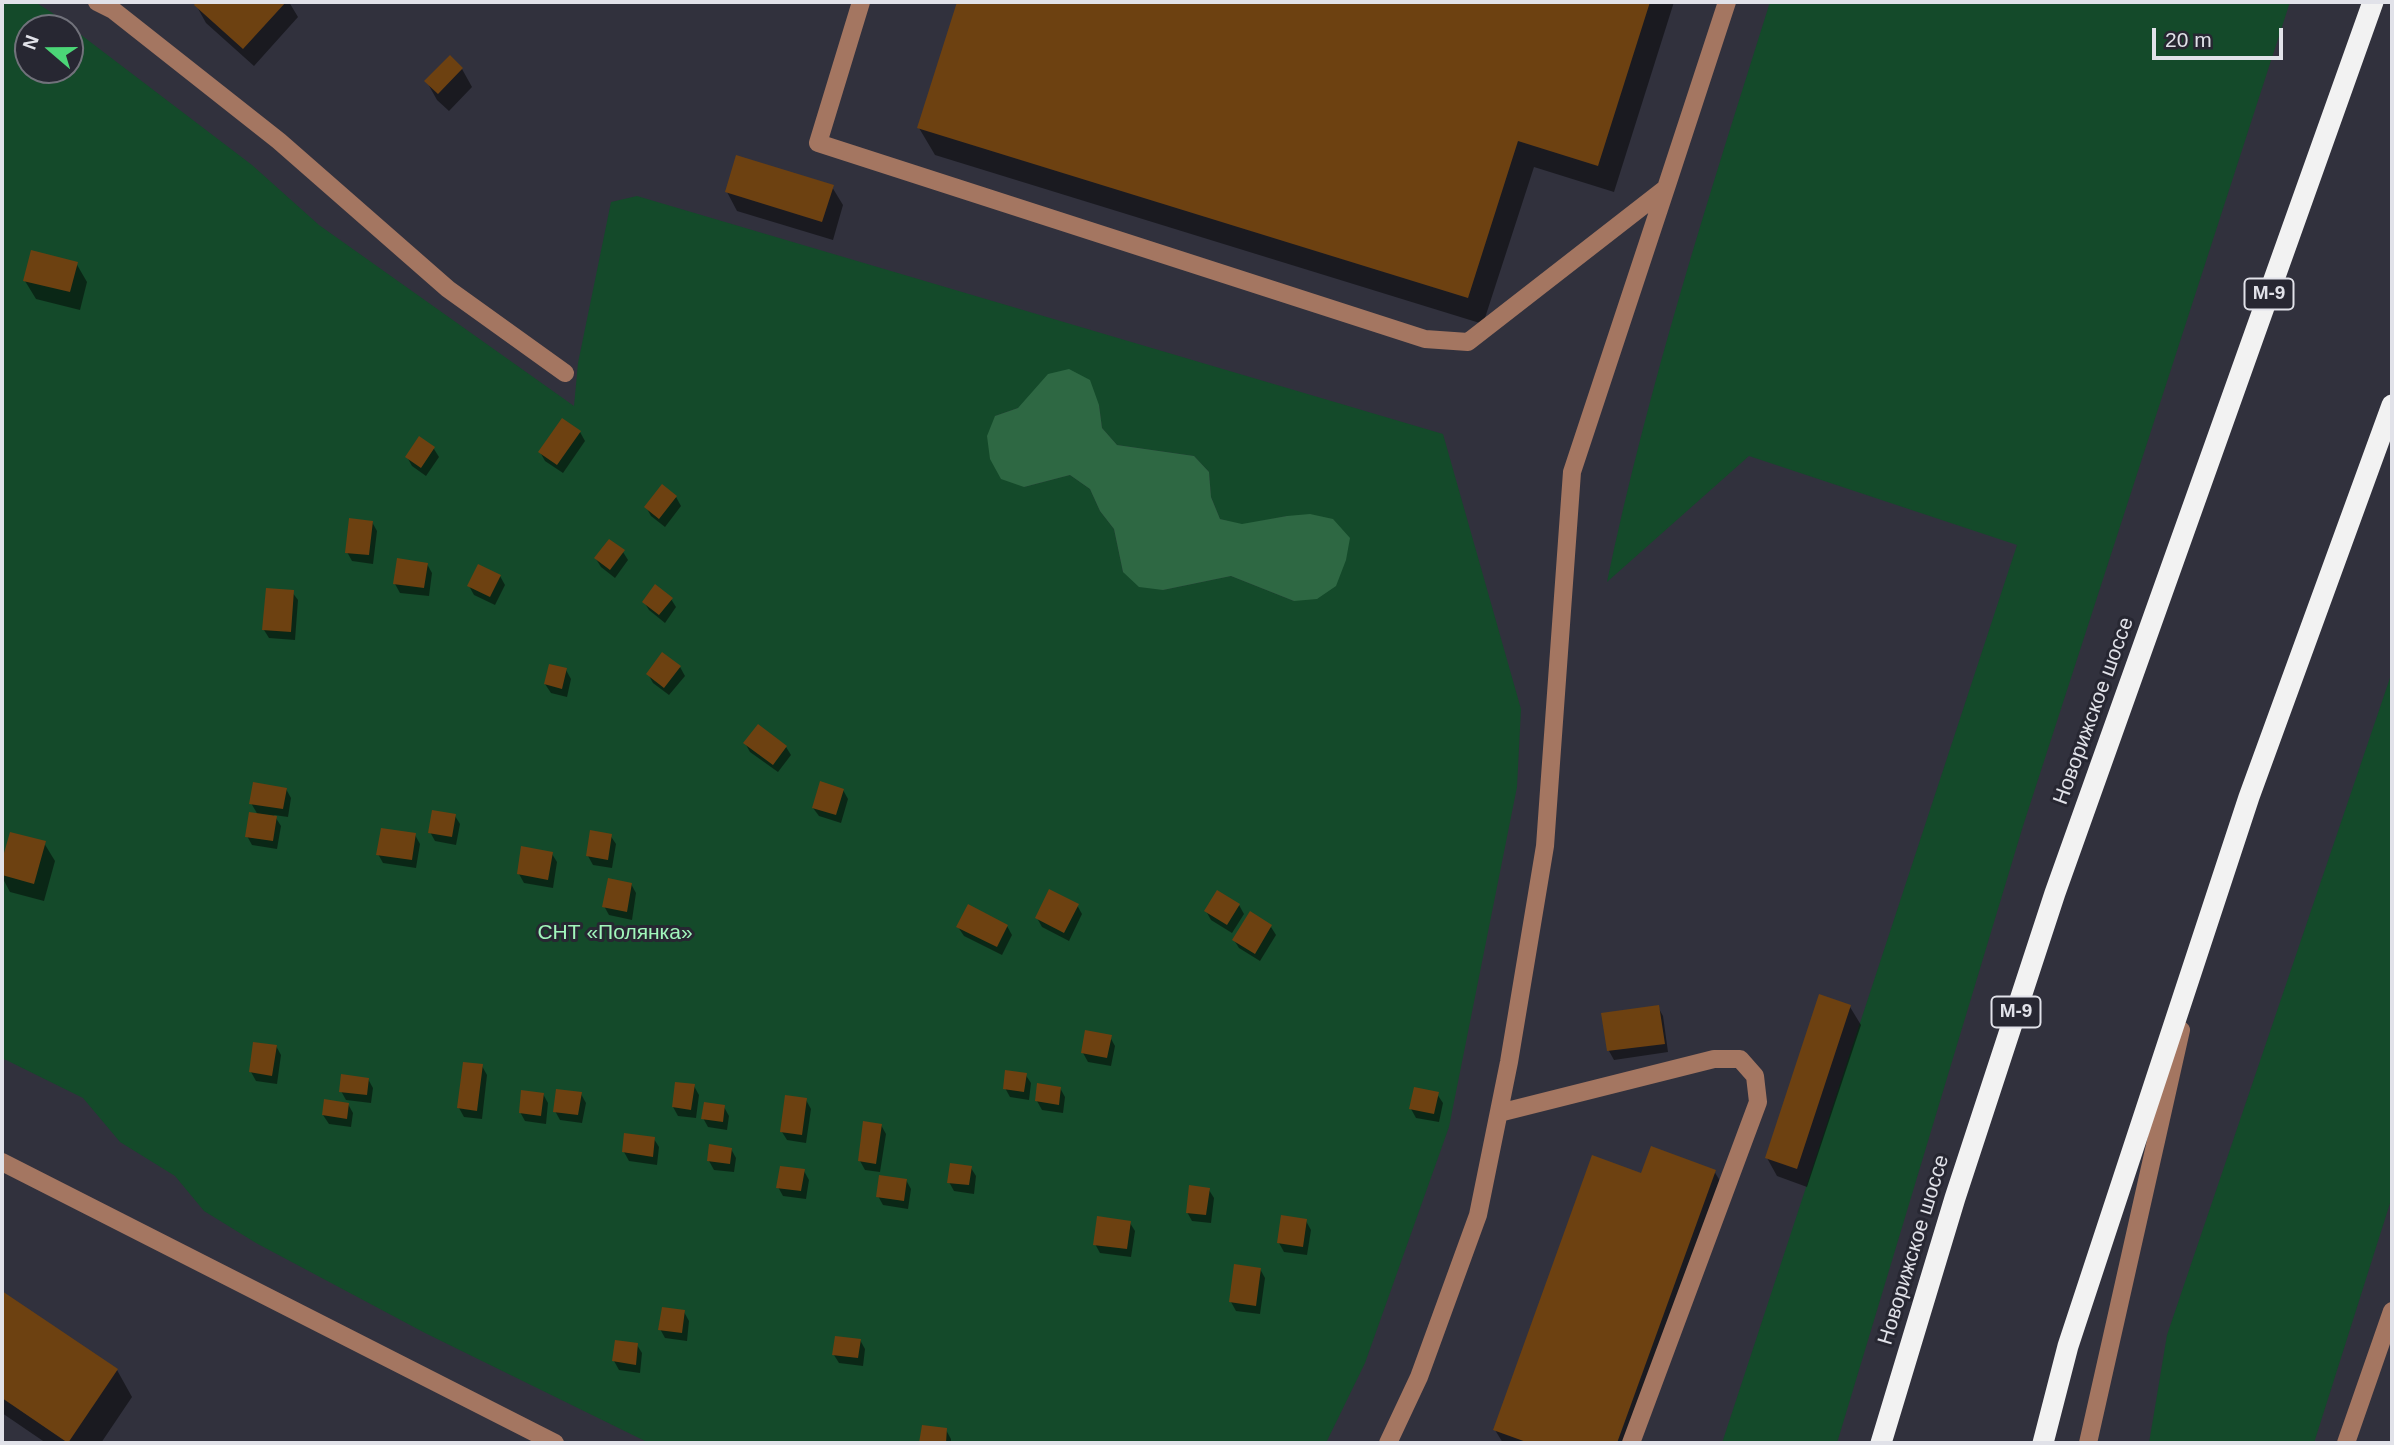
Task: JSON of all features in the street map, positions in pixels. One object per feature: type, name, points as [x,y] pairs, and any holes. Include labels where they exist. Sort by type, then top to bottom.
[{"type":"highway","name":"Новорижское шоссе","points":[[1881,1443],[1955,1198],[2055,893],[2373,2]]},
{"type":"highway","points":[[2043,1443],[2068,1346],[2249,797],[2392,405]]},
{"type":"street","points":[[97,2],[113,10],[279,141],[448,289],[565,373]]},
{"type":"street","points":[[861,2],[818,143],[1425,339],[1468,342],[1666,188]]},
{"type":"street","points":[[1388,1443],[1419,1377],[1478,1215],[1499,1113],[1545,846],[1572,472],[1727,2]]},
{"type":"street","points":[[2088,1443],[2199,948]]},
{"type":"street","points":[[1499,1113],[1714,1059],[1740,1059],[1755,1076],[1758,1102],[1631,1443]]},
{"type":"street","points":[[2,1162],[555,1443]]},
{"type":"street","points":[[2346,1443],[2392,1311]]},
{"type":"green space","name":"СНТ «Полянка»","points":[[2,2],[35,2],[54,14],[14,14],[14,84],[84,84],[84,37],[252,165],[319,225],[574,406],[578,363],[611,202],[637,196],[1443,434],[1521,709],[1517,787],[1449,1127],[1365,1363],[1326,1443],[649,1443],[425,1333],[256,1243],[204,1211],[175,1176],[120,1142],[83,1098],[2,1058]],"holes":[[[1099,405],[1102,428],[1117,445],[1194,456],[1209,472],[1211,497],[1220,519],[1242,525],[1287,516],[1294,601],[1231,576],[1163,590],[1123,572],[1114,529],[1100,511],[1090,489],[1070,475],[1024,487],[995,416],[1018,408]]]},
{"type":"green space","points":[[1770,2],[2290,2],[2023,826],[1837,1443],[1722,1443],[2017,545],[1749,456],[1607,582],[1623,508],[1661,362]]},
{"type":"green space","points":[[1069,369],[1090,380],[1099,405],[1102,428],[1117,445],[1194,456],[1209,472],[1211,497],[1220,519],[1242,524],[1310,514],[1333,519],[1350,538],[1346,560],[1336,586],[1317,599],[1294,601],[1231,576],[1163,590],[1139,587],[1123,572],[1114,529],[1100,511],[1090,489],[1070,475],[1024,487],[1001,479],[990,459],[987,436],[995,416],[1018,408],[1048,374]]},
{"type":"green space","points":[[2392,672],[2392,1197],[2314,1443],[2149,1443],[2167,1335]]},
{"type":"building","points":[[196,2],[286,2],[243,49],[194,5]]},
{"type":"building","points":[[957,2],[1650,2],[1598,166],[1518,141],[1468,298],[917,128]]},
{"type":"building","points":[[450,55],[463,68],[438,94],[424,81]]},
{"type":"building","points":[[736,155],[834,185],[822,222],[725,192]]},
{"type":"building","points":[[31,250],[78,262],[70,292],[23,281]]},
{"type":"building","points":[[562,418],[581,431],[557,465],[538,452]]},
{"type":"building","points":[[419,436],[435,447],[421,468],[405,457]]},
{"type":"building","points":[[662,484],[677,496],[659,519],[644,507]]},
{"type":"building","points":[[349,518],[373,521],[369,555],[345,553]]},
{"type":"building","points":[[609,539],[625,550],[610,570],[594,558]]},
{"type":"building","points":[[397,558],[428,563],[424,588],[393,584]]},
{"type":"building","points":[[478,564],[501,575],[490,597],[467,586]]},
{"type":"building","points":[[655,584],[673,598],[659,615],[642,602]]},
{"type":"building","points":[[266,588],[294,590],[291,632],[262,630]]},
{"type":"building","points":[[662,652],[681,666],[664,688],[646,674]]},
{"type":"building","points":[[549,664],[567,668],[562,689],[544,684]]},
{"type":"building","points":[[758,724],[787,746],[773,765],[743,743]]},
{"type":"building","points":[[820,781],[844,789],[836,815],[812,808]]},
{"type":"building","points":[[253,782],[287,788],[283,809],[249,804]]},
{"type":"building","points":[[432,810],[456,814],[452,837],[428,833]]},
{"type":"building","points":[[249,812],[277,816],[273,841],[245,837]]},
{"type":"building","points":[[381,828],[416,833],[412,860],[376,855]]},
{"type":"building","points":[[590,830],[612,834],[608,860],[586,856]]},
{"type":"building","points":[[10,832],[46,841],[34,884],[2,875],[2,860]]},
{"type":"building","points":[[521,846],[553,852],[548,880],[517,874]]},
{"type":"building","points":[[608,878],[632,883],[627,912],[602,907]]},
{"type":"building","points":[[1049,889],[1079,904],[1064,933],[1035,918]]},
{"type":"building","points":[[1217,890],[1240,904],[1227,925],[1204,911]]},
{"type":"building","points":[[968,904],[1008,925],[997,947],[956,927]]},
{"type":"building","points":[[1250,911],[1272,925],[1255,954],[1232,940]]},
{"type":"building","points":[[1819,994],[1851,1005],[1797,1169],[1765,1158]]},
{"type":"building","points":[[1659,1005],[1665,1044],[1607,1051],[1601,1013]]},
{"type":"building","points":[[1085,1030],[1112,1035],[1107,1058],[1081,1053]]},
{"type":"building","points":[[253,1042],[277,1045],[272,1076],[249,1072]]},
{"type":"building","points":[[463,1062],[483,1064],[477,1111],[457,1108]]},
{"type":"building","points":[[1005,1070],[1027,1073],[1024,1092],[1003,1089]]},
{"type":"building","points":[[341,1074],[369,1078],[367,1095],[339,1092]]},
{"type":"building","points":[[675,1082],[695,1084],[691,1110],[672,1107]]},
{"type":"building","points":[[1037,1083],[1061,1087],[1059,1105],[1035,1101]]},
{"type":"building","points":[[1414,1087],[1439,1092],[1434,1114],[1409,1109]]},
{"type":"building","points":[[556,1089],[582,1092],[578,1115],[553,1112]]},
{"type":"building","points":[[521,1090],[544,1093],[541,1116],[519,1113]]},
{"type":"building","points":[[785,1095],[807,1098],[802,1135],[780,1132]]},
{"type":"building","points":[[324,1099],[349,1103],[347,1119],[322,1115]]},
{"type":"building","points":[[704,1102],[725,1105],[723,1122],[701,1119]]},
{"type":"building","points":[[863,1121],[882,1124],[876,1164],[858,1161]]},
{"type":"building","points":[[624,1133],[655,1137],[653,1157],[622,1152]]},
{"type":"building","points":[[709,1144],[732,1148],[730,1164],[707,1161]]},
{"type":"building","points":[[1651,1146],[1716,1170],[1617,1443],[1529,1443],[1493,1430],[1592,1155],[1641,1173]]},
{"type":"building","points":[[950,1163],[972,1166],[969,1185],[947,1183]]},
{"type":"building","points":[[780,1166],[805,1169],[801,1191],[776,1188]]},
{"type":"building","points":[[879,1175],[907,1179],[904,1201],[876,1197]]},
{"type":"building","points":[[1189,1185],[1210,1188],[1206,1215],[1186,1213]]},
{"type":"building","points":[[1281,1215],[1307,1219],[1303,1247],[1277,1243]]},
{"type":"building","points":[[1097,1216],[1131,1221],[1127,1249],[1093,1245]]},
{"type":"building","points":[[1234,1264],[1261,1268],[1256,1306],[1229,1302]]},
{"type":"building","points":[[2,1291],[118,1369],[68,1443],[2,1398]]},
{"type":"building","points":[[662,1307],[685,1310],[682,1333],[658,1330]]},
{"type":"building","points":[[835,1336],[861,1339],[858,1358],[832,1355]]},
{"type":"building","points":[[615,1340],[638,1343],[636,1365],[612,1361]]},
{"type":"building","points":[[922,1425],[947,1428],[946,1443],[919,1443]]}]
